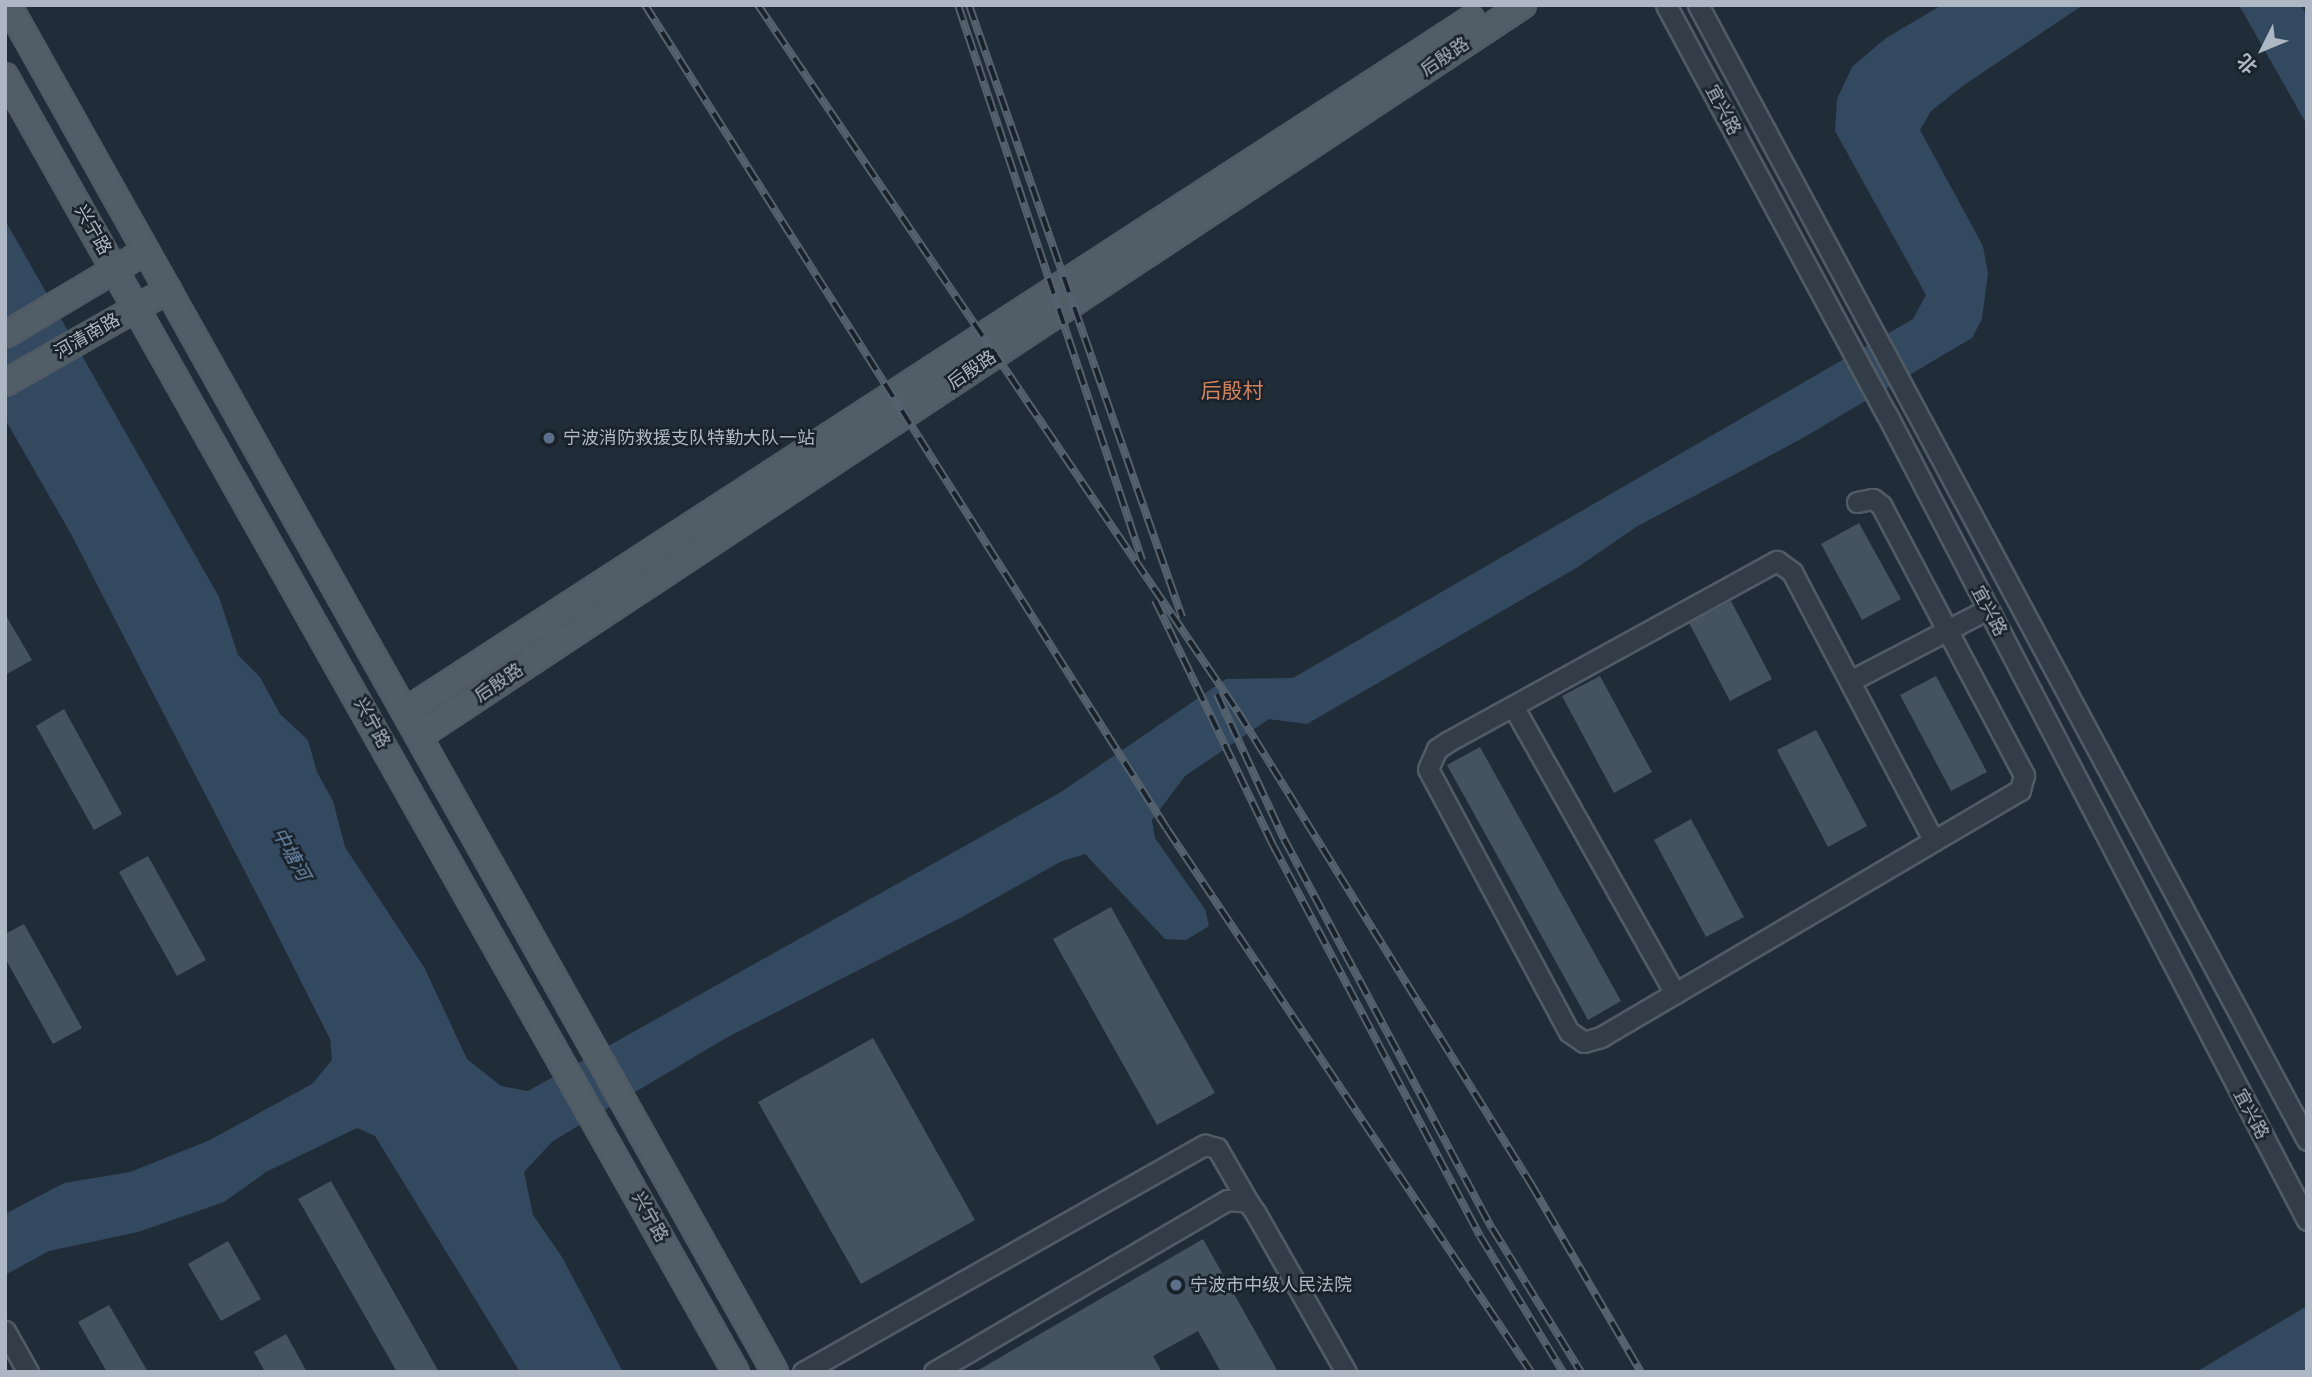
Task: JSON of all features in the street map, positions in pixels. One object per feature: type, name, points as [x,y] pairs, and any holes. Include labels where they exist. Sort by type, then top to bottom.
[{"type":"main road","points":[[8,5],[407,710],[775,1372]]},
{"type":"main road","name":"后殷路","points":[[407,710],[1492,5]]},
{"type":"main road","name":"后殷路","points":[[421,735],[1522,5]]},
{"type":"main road","name":"兴宁路","points":[[5,76],[138,307],[736,1372]]},
{"type":"main road","points":[[5,335],[146,251]]},
{"type":"main road","name":"河清南路","points":[[5,383],[168,290]]},
{"type":"street","name":"宜兴路","points":[[1666,5],[1886,413],[2307,1220]]},
{"type":"street","name":"宜兴路","points":[[1698,5],[2307,1140]]},
{"type":"street","points":[[1857,502],[1873,499],[1881,505],[2025,782],[2020,790],[1934,841],[1675,993],[1601,1037],[1584,1042],[1569,1032],[1428,769],[1437,749],[1771,561],[1792,572],[1852,680],[1934,841]]},
{"type":"street","points":[[1852,680],[1988,609]]},
{"type":"street","points":[[1513,706],[1675,993]]},
{"type":"street","points":[[803,1372],[1205,1145],[1217,1148],[1346,1372]]},
{"type":"street","points":[[933,1372],[1213,1206],[1227,1200],[1248,1202]]},
{"type":"street","points":[[5,1331],[28,1372]]},
{"type":"water","name":"中塘河","points":[[1942,5],[2083,5],[1964,85],[1931,111],[1920,130],[1983,246],[1988,273],[1982,319],[1972,338],[1801,439],[1636,527],[1578,567],[1307,724],[1269,719],[1185,776],[1152,820],[1155,838],[1205,909],[1209,926],[1186,940],[1165,939],[1085,854],[1060,862],[962,917],[726,1038],[553,1141],[524,1172],[533,1215],[562,1257],[623,1372],[520,1372],[375,1136],[357,1128],[266,1172],[224,1202],[138,1232],[49,1251],[5,1275],[5,1214],[64,1183],[130,1172],[210,1140],[312,1084],[332,1060],[330,1039],[270,920],[71,534],[5,419],[5,220],[219,597],[238,655],[260,677],[280,714],[308,740],[317,772],[333,801],[345,847],[424,967],[467,1059],[501,1086],[528,1091],[1061,792],[1226,679],[1293,678],[1913,319],[1926,295],[1835,131],[1837,99],[1852,67],[1886,38]]},
{"type":"water","points":[[2239,5],[2301,5],[2307,16],[2307,125]]},
{"type":"water","points":[[2307,1306],[2307,1372],[2196,1372],[2253,1338]]},
{"type":"building","points":[[1859,523],[1901,599],[1862,620],[1821,544]]},
{"type":"building","points":[[1731,601],[1772,679],[1730,701],[1689,623]]},
{"type":"building","points":[[5,614],[32,660],[5,675]]},
{"type":"building","points":[[1600,676],[1652,772],[1614,793],[1562,696]]},
{"type":"building","points":[[1936,676],[1987,772],[1951,791],[1900,695]]},
{"type":"building","points":[[64,709],[122,814],[94,830],[36,726]]},
{"type":"building","points":[[1816,730],[1867,826],[1828,847],[1777,750]]},
{"type":"building","points":[[1480,747],[1621,1001],[1588,1020],[1447,765]]},
{"type":"building","points":[[1691,819],[1744,917],[1706,937],[1654,840]]},
{"type":"building","points":[[148,856],[206,960],[177,976],[119,872]]},
{"type":"building","points":[[1111,907],[1215,1093],[1157,1125],[1053,939]]},
{"type":"building","points":[[24,924],[82,1028],[53,1044],[5,958],[5,934]]},
{"type":"building","points":[[873,1038],[975,1220],[861,1284],[758,1102]]},
{"type":"building","points":[[331,1181],[439,1372],[397,1372],[298,1199]]},
{"type":"building","name":"宁波市中级人民法院","points":[[1203,1239],[1278,1372],[1221,1372],[1198,1331],[1153,1356],[1162,1372],[975,1372]]},
{"type":"building","points":[[228,1241],[261,1299],[221,1321],[188,1264]]},
{"type":"building","points":[[109,1305],[148,1372],[107,1372],[78,1322]]},
{"type":"building","points":[[286,1334],[307,1372],[265,1372],[254,1352]]},
{"type":"railway","points":[[645,5],[1167,829],[1531,1372]]},
{"type":"railway","points":[[758,5],[1238,712],[1531,1184],[1641,1372]]},
{"type":"railway","points":[[958,5],[1142,560]]},
{"type":"railway","points":[[969,5],[1182,617]]},
{"type":"railway","points":[[1155,600],[1273,845],[1480,1236],[1563,1372]]},
{"type":"railway","points":[[1217,694],[1284,839],[1492,1228],[1581,1372]]},
{"type":"place","name":"宁波消防救援支队特勤大队一站","points":[[549,438]]},
{"type":"place","name":"宁波市中级人民法院","points":[[1176,1285]]},
{"type":"district","name":"后殷村","points":[[1232,391]]}]
